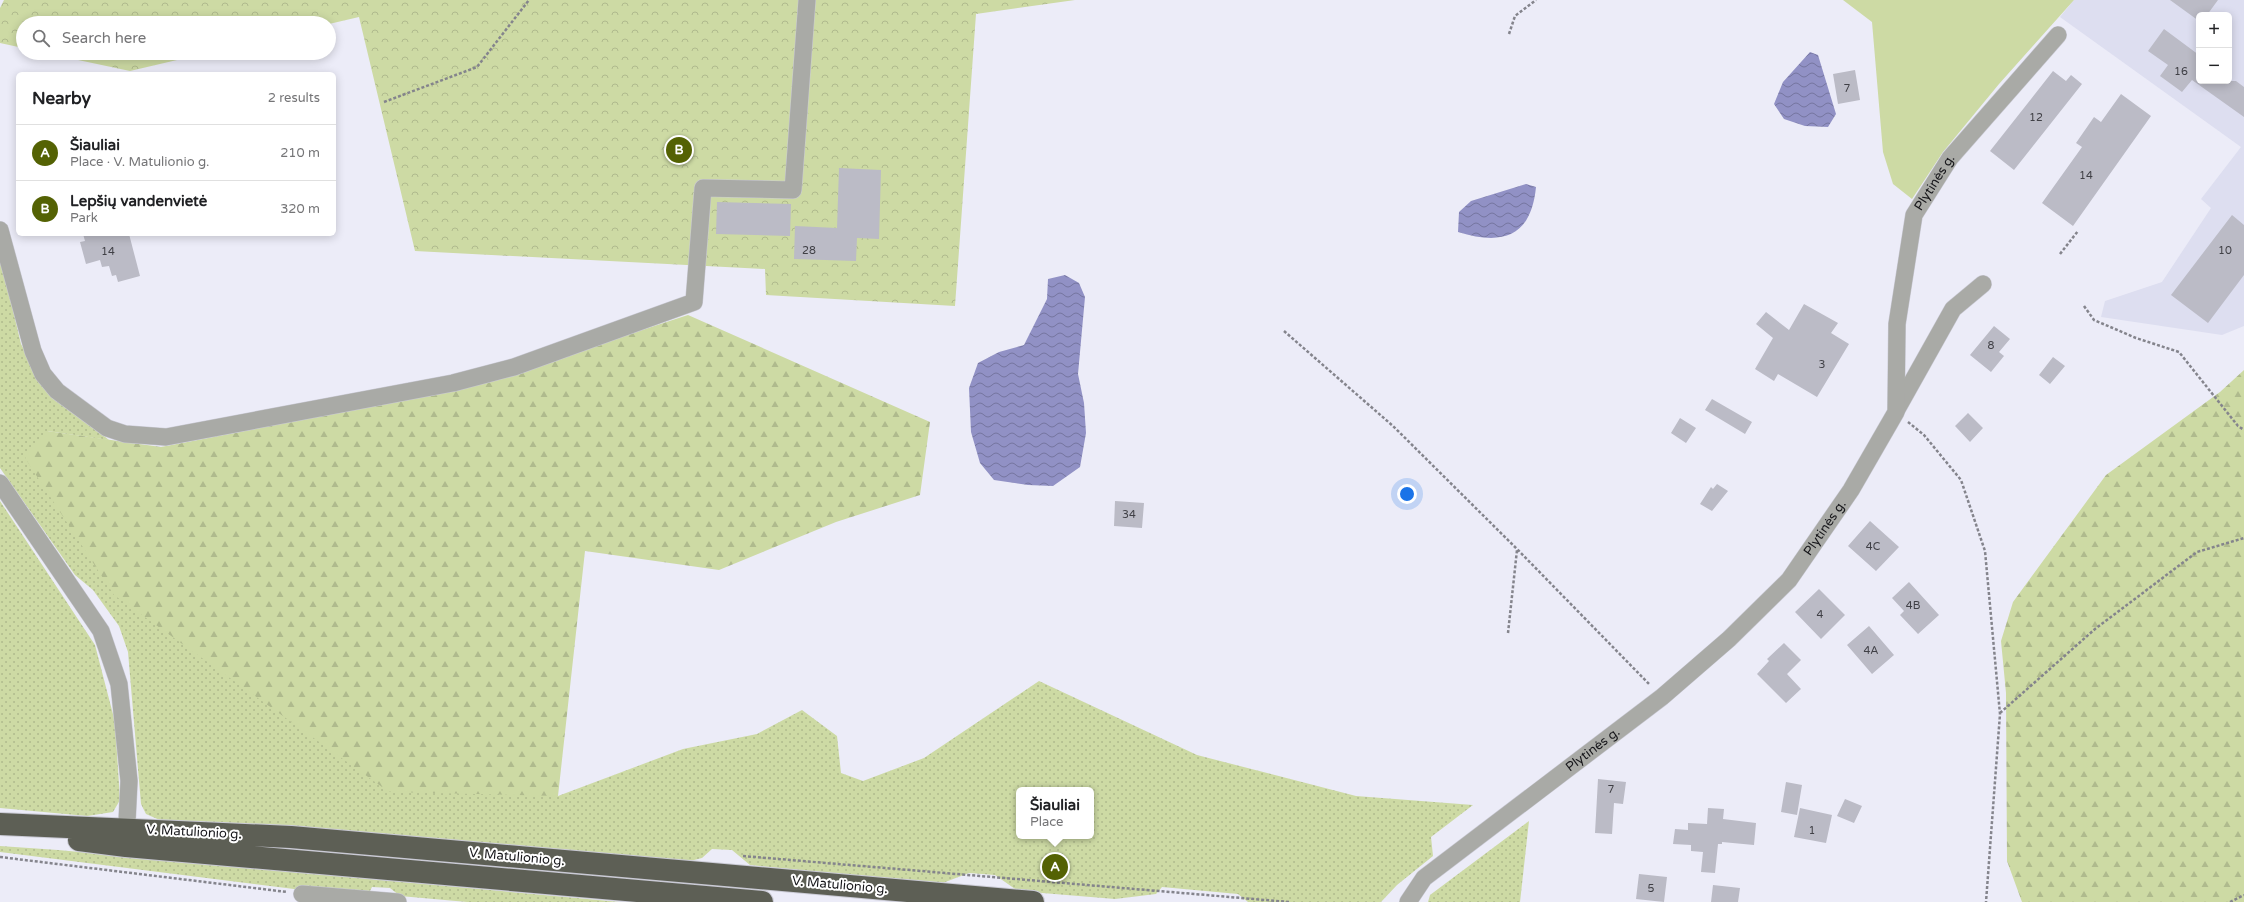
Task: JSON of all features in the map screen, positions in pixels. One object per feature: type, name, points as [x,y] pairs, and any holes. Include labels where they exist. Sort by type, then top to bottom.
[{"type":"highway","name":"V. Matulionio g.","points":[[0,824],[720,900],[762,902]]},
{"type":"highway","name":"V. Matulionio g.","points":[[0,830],[126,838],[291,837],[1033,902]]},
{"type":"street","points":[[0,230],[30,343],[43,374],[58,391],[107,428],[125,434],[166,436],[453,383],[514,367],[694,302],[703,188],[793,190],[807,0]]},
{"type":"street","name":"Plytinės g.","points":[[1408,902],[1424,878],[1662,697],[1729,640],[1789,580],[1851,490],[1896,412],[1897,324],[1914,216],[1950,158],[2058,35]]},
{"type":"street","points":[[1896,412],[1953,309],[1983,284]]},
{"type":"street","points":[[0,483],[101,631],[119,684],[129,782],[126,838]]},
{"type":"street","points":[[720,900],[722,875]]},
{"type":"street","points":[[302,894],[398,902]]},
{"type":"path","points":[[384,102],[478,67],[529,0]]},
{"type":"path","points":[[1509,34],[1515,16],[1536,0]]},
{"type":"path","points":[[2060,254],[2078,231]]},
{"type":"path","points":[[2084,306],[2094,320],[2136,338],[2179,352],[2238,426],[2244,430]]},
{"type":"path","points":[[1284,331],[1393,426],[1517,549],[1662,697]]},
{"type":"path","points":[[1896,412],[1924,435],[1961,480],[1984,551],[2000,714],[1986,902]]},
{"type":"path","points":[[2000,714],[2095,629],[2197,552],[2244,538]]},
{"type":"path","points":[[1508,632],[1517,549]]},
{"type":"path","points":[[739,856],[1289,902]]},
{"type":"path","points":[[0,857],[302,894]]},
{"type":"path","points":[[2231,902],[2244,895]]},
{"type":"shaded area","points":[[2074,0],[2244,0],[2244,326],[2222,335],[2101,317],[2105,301],[2162,282],[2211,208],[2201,199],[2241,147],[2060,17]]},
{"type":"green space","points":[[4,0],[1075,0],[976,14],[955,306],[766,295],[765,269],[415,251],[359,17],[336,22],[336,16],[16,16],[16,46],[0,43],[0,8]]},
{"type":"green space","points":[[1843,0],[2074,0],[1999,84],[1943,152],[1912,199],[1893,184],[1883,152],[1872,22]]},
{"type":"green space","points":[[78,60],[177,60],[130,71]]},
{"type":"green space","points":[[0,255],[21,344],[45,389],[109,440],[47,431],[558,796],[683,749],[757,734],[802,710],[837,736],[841,773],[863,781],[924,758],[1039,681],[1197,755],[1356,796],[1473,805],[1431,837],[1433,856],[1397,885],[1381,902],[1248,902],[1238,894],[1162,887],[1156,894],[1115,899],[1018,891],[995,875],[969,873],[940,884],[750,865],[732,850],[712,849],[702,858],[690,861],[162,821],[146,814],[141,804],[128,652],[119,626],[93,590],[75,575],[0,468]]},
{"type":"green space","points":[[688,315],[930,422],[920,495],[836,522],[719,570],[585,551],[558,796],[389,792],[114,595],[25,458],[47,431],[161,447],[457,390]]},
{"type":"green space","points":[[2244,370],[2244,902],[2022,902],[2007,861],[2006,693],[2001,641],[2013,602],[2106,475],[2220,392]]},
{"type":"green space","points":[[0,501],[95,645],[115,722],[120,800],[113,812],[87,816],[0,808]]},
{"type":"green space","points":[[1529,821],[1520,902],[1428,902],[1430,895]]},
{"type":"green space","points":[[0,846],[58,850],[620,902],[467,902],[400,896],[390,888],[372,887],[368,895],[294,889],[0,852]]},
{"type":"water","points":[[1810,52],[1818,55],[1836,114],[1828,127],[1805,126],[1784,119],[1774,104],[1783,82]]},
{"type":"water","points":[[1526,184],[1536,187],[1533,204],[1528,217],[1521,227],[1512,234],[1488,238],[1458,232],[1459,212],[1471,201]]},
{"type":"water","points":[[1065,275],[1079,283],[1085,297],[1078,374],[1084,403],[1086,433],[1080,467],[1053,486],[1028,485],[994,480],[980,463],[971,432],[969,388],[978,363],[999,352],[1024,345],[1047,299],[1048,279]]},
{"type":"building","points":[[2170,0],[2218,0],[2209,12],[2196,12],[2196,19]]},
{"type":"building","points":[[2164,29],[2196,53],[2196,83],[2192,80],[2182,92],[2160,76],[2168,65],[2148,51]]},
{"type":"building","points":[[1855,70],[1860,100],[1838,104],[1833,74]]},
{"type":"building","points":[[2053,71],[2066,81],[2071,75],[2082,84],[2014,170],[1990,151]]},
{"type":"building","points":[[2232,81],[2236,81],[2244,87],[2244,117],[2198,84],[2232,84]]},
{"type":"building","points":[[2121,94],[2151,116],[2073,226],[2042,203],[2082,147],[2076,143],[2094,117],[2101,122]]},
{"type":"building","points":[[839,168],[881,170],[879,239],[857,238],[856,261],[794,259],[795,226],[837,228]]},
{"type":"building","points":[[717,202],[791,204],[790,236],[716,234]]},
{"type":"building","points":[[2232,215],[2244,225],[2244,275],[2208,323],[2171,295]]},
{"type":"building","points":[[84,236],[130,236],[140,276],[118,282],[116,275],[112,276],[109,266],[102,267],[100,260],[86,264],[80,242],[85,241]]},
{"type":"building","points":[[1804,304],[1838,323],[1831,333],[1849,344],[1817,397],[1778,374],[1774,381],[1755,369],[1773,338],[1756,324],[1766,312],[1789,330]]},
{"type":"building","points":[[1994,326],[2010,339],[1999,352],[2004,356],[1991,372],[1970,355]]},
{"type":"building","points":[[2053,357],[2065,366],[2050,384],[2039,375]]},
{"type":"building","points":[[1712,399],[1752,422],[1745,434],[1705,410]]},
{"type":"building","points":[[1968,413],[1983,428],[1970,442],[1955,426]]},
{"type":"building","points":[[1680,418],[1696,428],[1686,443],[1671,433]]},
{"type":"building","points":[[1717,484],[1728,491],[1712,511],[1700,504],[1711,487],[1713,489]]},
{"type":"building","points":[[1115,501],[1144,503],[1142,528],[1114,526]]},
{"type":"building","points":[[1870,521],[1899,547],[1876,571],[1848,546]]},
{"type":"building","points":[[1909,582],[1939,615],[1918,634],[1900,615],[1904,611],[1892,598]]},
{"type":"building","points":[[1819,589],[1845,615],[1821,639],[1795,612]]},
{"type":"building","points":[[1869,626],[1894,655],[1872,674],[1847,645]]},
{"type":"building","points":[[1784,643],[1801,660],[1787,674],[1801,689],[1786,703],[1757,674],[1769,661],[1767,659]]},
{"type":"building","points":[[1598,779],[1626,782],[1623,804],[1614,803],[1612,834],[1595,833]]},
{"type":"building","points":[[1786,782],[1802,785],[1797,815],[1781,812]]},
{"type":"building","points":[[1845,799],[1862,806],[1854,823],[1837,816]]},
{"type":"building","points":[[1708,808],[1724,809],[1723,819],[1756,823],[1754,845],[1722,842],[1722,844],[1718,844],[1715,873],[1701,872],[1703,852],[1691,851],[1691,845],[1673,844],[1675,829],[1688,830],[1688,823],[1707,824]]},
{"type":"building","points":[[1800,808],[1832,815],[1826,843],[1794,837]]},
{"type":"building","points":[[1639,874],[1667,877],[1664,902],[1636,899]]},
{"type":"building","points":[[1713,885],[1740,888],[1738,902],[1711,902]]},
{"type":"place","name":"Lepšių vandenvietė","points":[[679,150]]},
{"type":"place","name":"Šiauliai","points":[[1055,867]]}]
